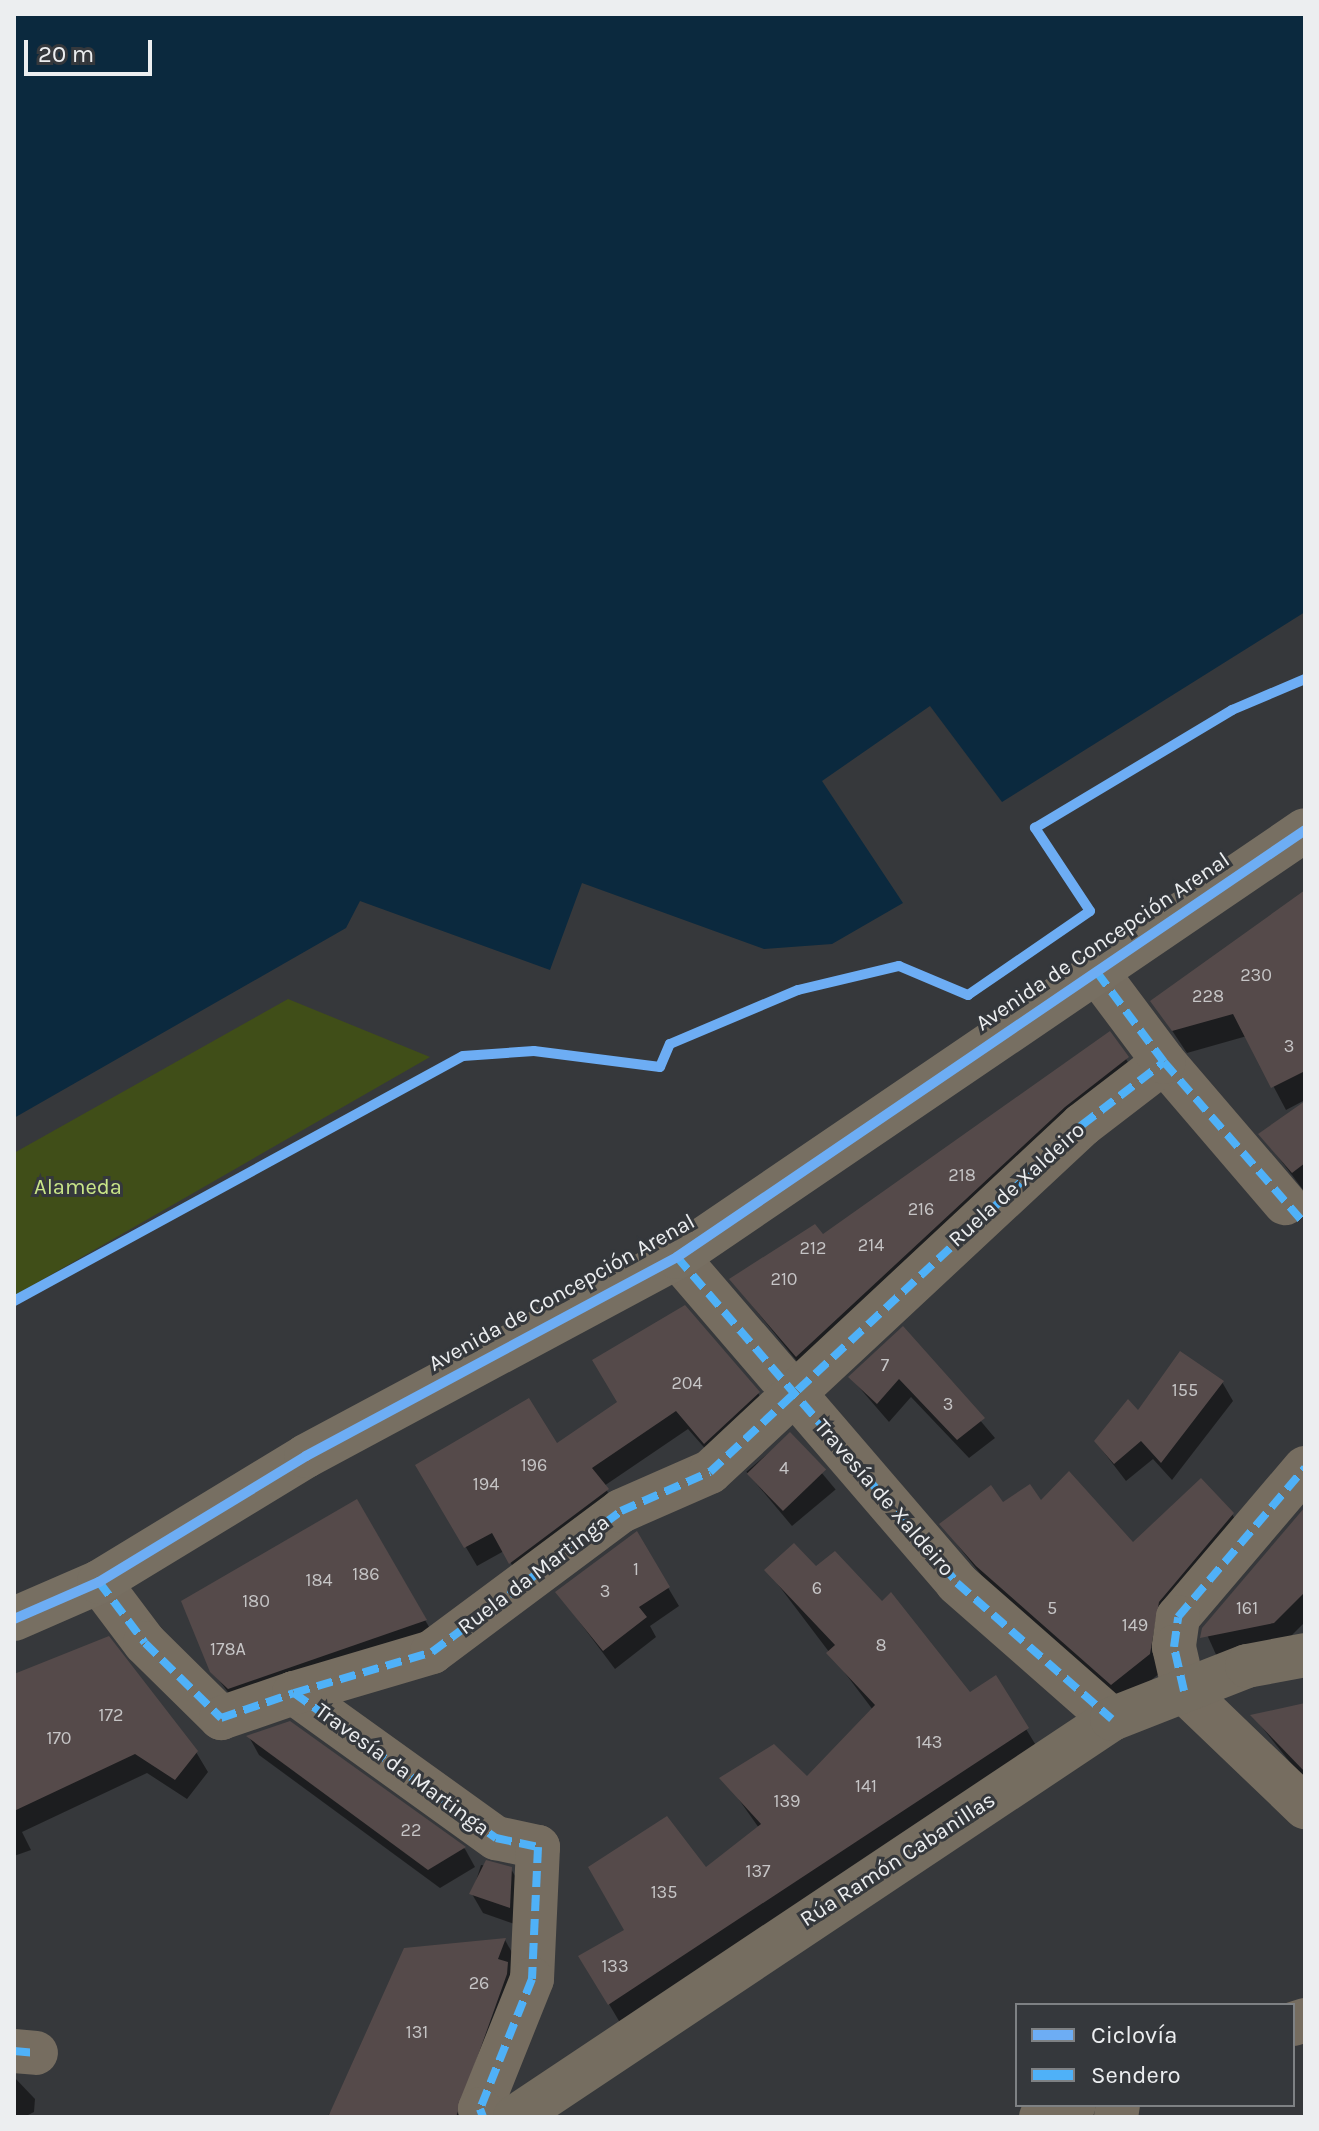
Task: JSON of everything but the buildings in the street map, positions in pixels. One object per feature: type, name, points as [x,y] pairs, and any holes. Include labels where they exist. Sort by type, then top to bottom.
[{"type":"main road","name":"Rúa Ramón Cabanillas","points":[[515,2117],[1112,1719],[1247,1666],[1305,1655]]},
{"type":"street","name":"Avenida de Concepción Arenal","points":[[14,1619],[99,1582],[306,1456],[677,1257],[1305,830]]},
{"type":"street","points":[[1096,971],[1164,1062],[1285,1203]]},
{"type":"street","name":"Ruela de Xaldeiro","points":[[791,1390],[1082,1125],[1164,1062]]},
{"type":"street","name":"Travesía de Xaldeiro","points":[[677,1257],[957,1583],[1112,1719]]},
{"type":"street","name":"Ruela da Martinga","points":[[294,1693],[432,1652],[621,1511],[710,1472],[791,1390]]},
{"type":"street","points":[[1305,1468],[1178,1617],[1174,1647],[1184,1691],[1305,1807]]},
{"type":"street","name":"Travesía da Martinga","points":[[99,1582],[145,1643],[221,1718],[294,1693],[496,1838],[538,1847],[532,1979],[480,2109],[483,2117]]},
{"type":"street","points":[[1041,2117],[1068,2107]]},
{"type":"green space","name":"Alameda","points":[[288,999],[430,1057],[14,1296],[14,1153]]},
{"type":"water","points":[[14,14],[1305,14],[1305,612],[1002,802],[930,706],[822,781],[903,903],[832,944],[764,949],[582,883],[550,970],[360,901],[346,928],[14,1118]]},
{"type":"marked path","points":[[294,1693],[432,1652],[621,1511],[710,1472],[1082,1125],[1164,1062],[1096,971]]},
{"type":"marked path","points":[[1164,1062],[1305,1224]]},
{"type":"marked path","points":[[677,1257],[957,1583],[1112,1719]]},
{"type":"marked path","points":[[1184,1691],[1174,1647],[1178,1617],[1305,1468]]},
{"type":"marked path","points":[[99,1582],[145,1643],[221,1718],[294,1693],[496,1838],[538,1847],[532,1979],[480,2109],[483,2117]]},
{"type":"marked path","points":[[14,2051],[36,2053]]},
{"type":"cycle path","points":[[14,1301],[463,1056],[534,1051],[660,1067],[670,1044],[798,990],[899,966],[968,995],[1090,911],[1035,828],[1232,710],[1305,679]]},
{"type":"cycle path","points":[[14,1619],[99,1582],[306,1456],[677,1257],[1305,830]]}]
